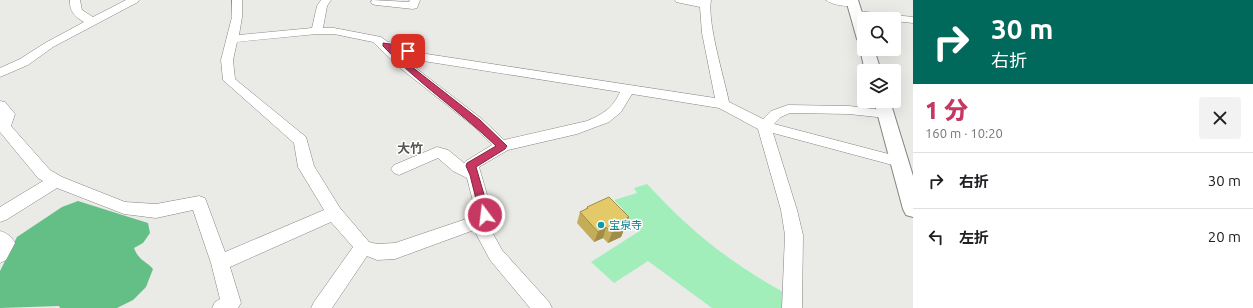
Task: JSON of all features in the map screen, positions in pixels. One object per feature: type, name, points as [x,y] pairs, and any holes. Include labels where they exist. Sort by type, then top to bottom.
[{"type":"street","points":[[75,0],[74,3],[80,17],[92,21]]},
{"type":"street","points":[[0,73],[30,59],[50,45],[133,0]]},
{"type":"street","points":[[238,0],[237,17],[226,60],[229,80],[301,141],[306,167],[334,213],[363,247],[377,252],[395,251],[478,222],[485,215],[475,175],[471,166],[502,146],[534,137],[594,124],[613,113],[621,103],[628,88]]},
{"type":"street","points":[[317,32],[322,6],[326,0]]},
{"type":"street","points":[[377,0],[376,2],[413,6],[415,0]]},
{"type":"street","points":[[680,0],[705,2],[708,33],[723,104]]},
{"type":"street","points":[[831,0],[913,20]]},
{"type":"street","points":[[854,6],[857,16]]},
{"type":"street","points":[[232,39],[334,31],[377,39],[385,45],[404,65],[477,122],[502,146]]},
{"type":"street","points":[[385,45],[398,47],[417,56],[432,59],[628,88],[723,104],[764,126],[907,164]]},
{"type":"street","points":[[0,105],[8,114],[4,127],[44,174],[56,181],[124,208],[156,211],[199,202],[220,263],[231,303],[222,308]]},
{"type":"street","points":[[764,126],[776,114],[788,109],[849,110],[872,108]]},
{"type":"street","points":[[884,108],[907,164],[913,209]]},
{"type":"street","points":[[764,126],[789,210],[794,235],[792,308]]},
{"type":"street","points":[[399,169],[437,152],[443,154],[458,167],[475,175]]},
{"type":"street","points":[[0,215],[56,181]]},
{"type":"street","points":[[220,263],[334,213]]},
{"type":"street","points":[[478,222],[496,255],[542,308]]},
{"type":"street","points":[[0,238],[6,243],[0,255]]},
{"type":"street","points":[[321,308],[363,247]]},
{"type":"green space","points":[[647,184],[676,214],[720,252],[783,292],[783,308],[712,308],[648,261],[614,283],[591,262],[638,232],[622,216],[620,211],[623,209],[614,200],[637,193],[634,188]]},
{"type":"green space","points":[[78,201],[148,223],[150,233],[143,243],[134,248],[140,258],[153,269],[146,287],[133,300],[117,308],[60,308],[59,306],[0,308],[0,271],[17,237],[62,207]]},
{"type":"building","points":[[609,197],[629,217],[620,221],[625,226],[612,233],[606,227],[598,232],[580,212],[588,208],[587,207]]},
{"type":"place","name":"宝泉寺","points":[[601,225]]},
{"type":"district","name":"大竹","points":[[410,148]]},
{"type":"route","points":[[408,51],[398,47],[385,45],[404,65],[477,122],[502,146],[471,166],[475,175],[485,215]]}]
